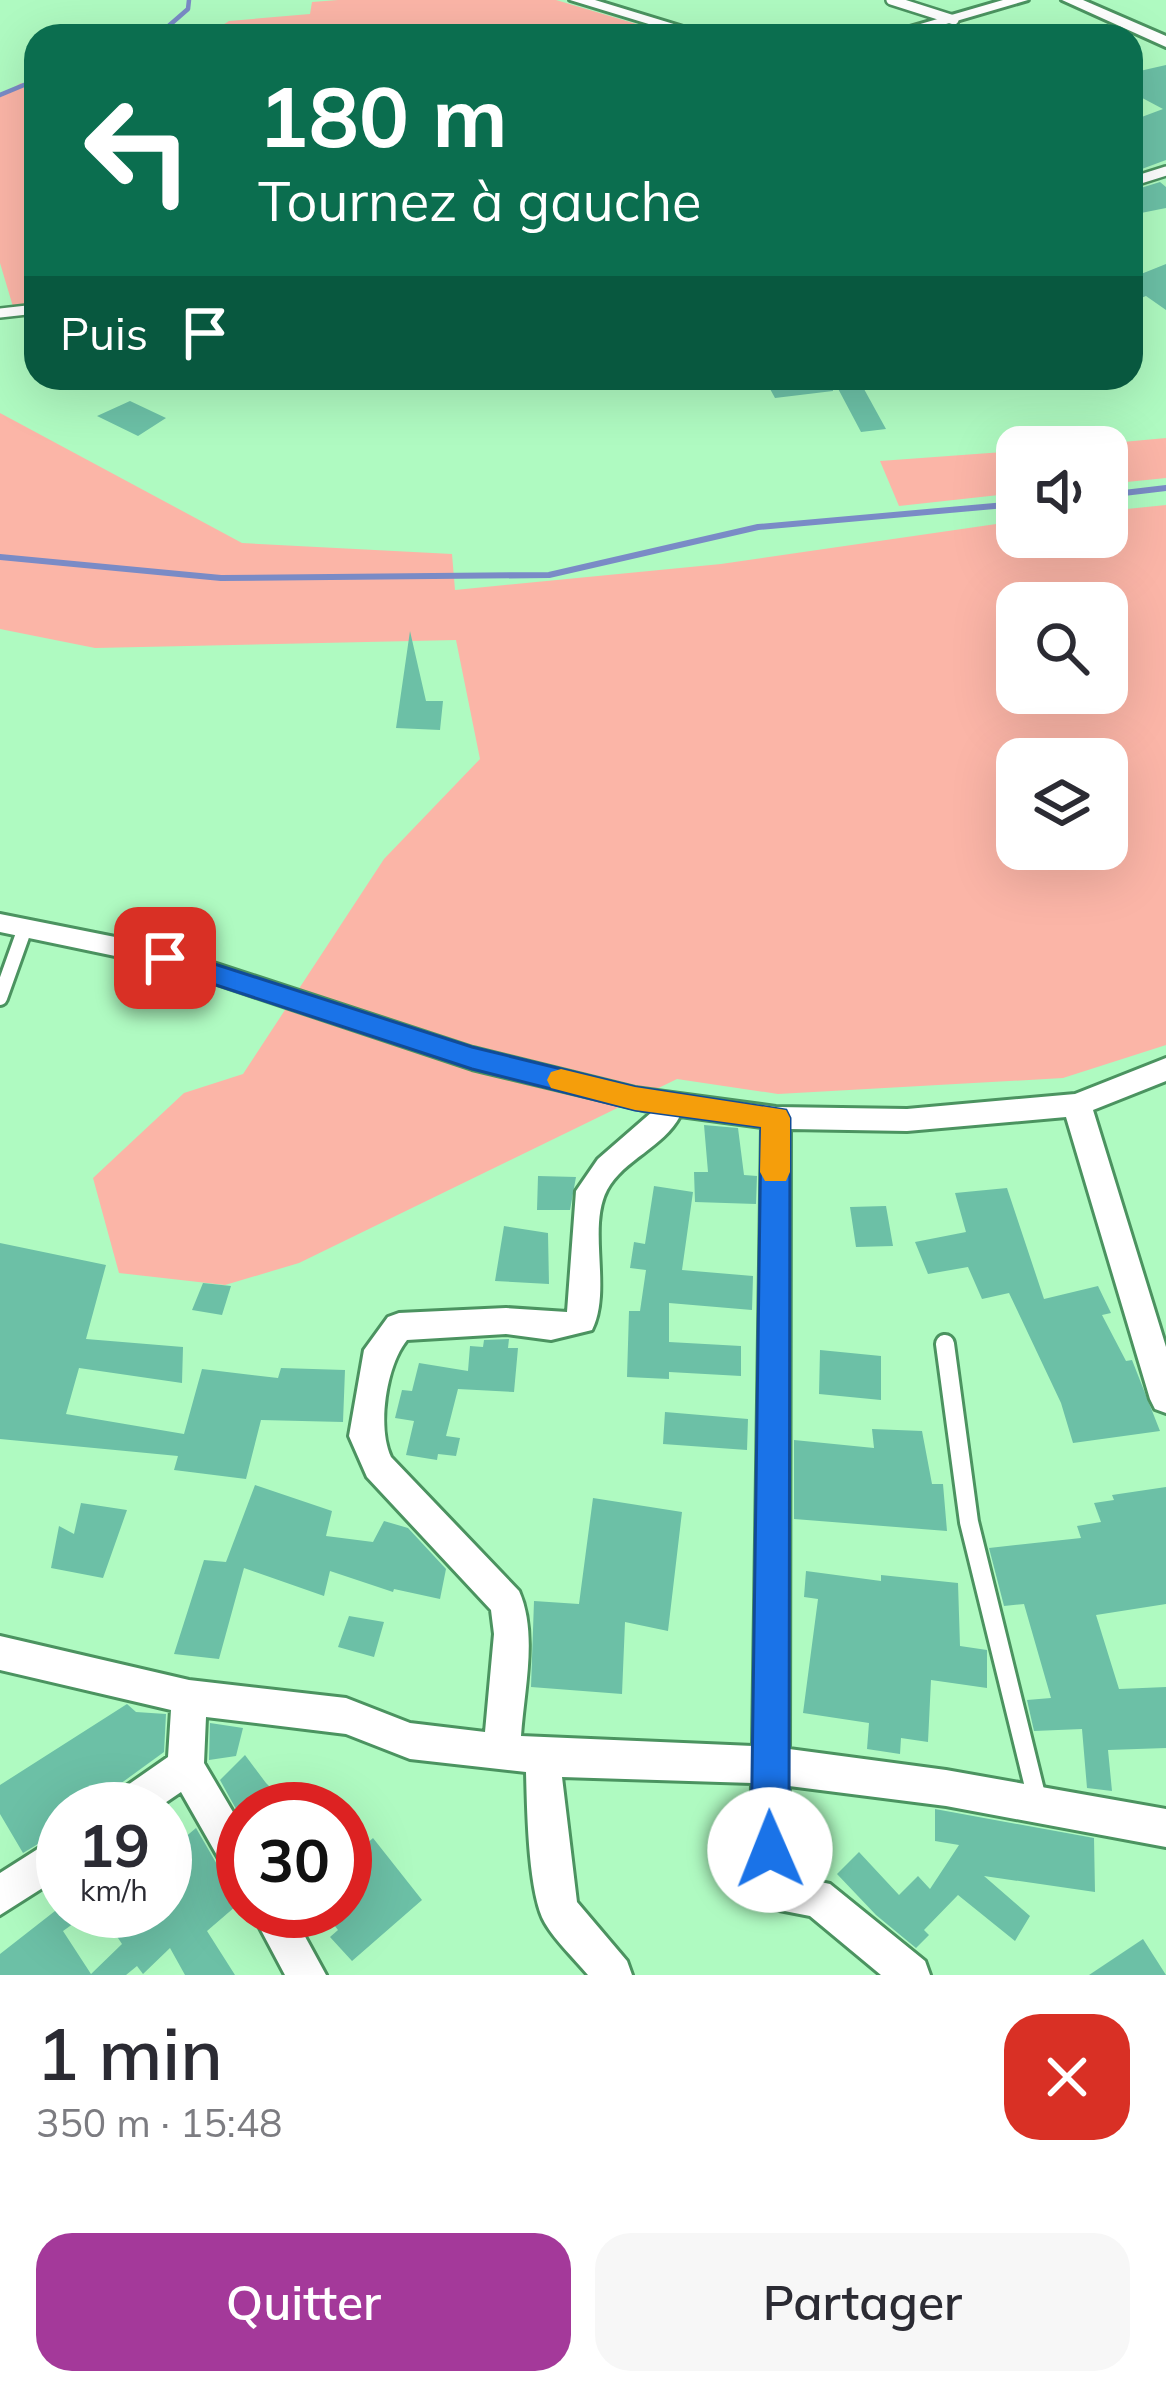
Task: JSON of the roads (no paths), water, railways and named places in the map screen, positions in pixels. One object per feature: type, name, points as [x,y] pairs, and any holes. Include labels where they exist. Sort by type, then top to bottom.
[{"type":"street","points":[[578,0],[663,24]]},
{"type":"street","points":[[937,24],[1020,0]]},
{"type":"street","points":[[1070,0],[1123,24]]},
{"type":"street","points":[[12,925],[165,958],[472,1058],[672,1104],[776,1118],[907,1120],[1077,1105],[1166,1069]]},
{"type":"street","points":[[502,1751],[512,1634],[507,1603],[379,1467],[365,1436],[380,1350],[399,1326],[431,1329],[508,1321],[555,1330],[581,1321],[588,1277],[589,1195],[602,1175],[663,1125],[672,1104]]},
{"type":"street","points":[[1077,1105],[1166,1399]]},
{"type":"street","points":[[776,1118],[770,1850],[782,1895],[817,1897],[910,1975]]},
{"type":"street","points":[[0,1653],[189,1697],[346,1716],[410,1741],[543,1756],[769,1765],[1038,1803],[1166,1828]]},
{"type":"street","points":[[189,1697],[186,1766],[216,1818]]},
{"type":"street","points":[[543,1756],[547,1832],[559,1910],[613,1975]]},
{"type":"street","points":[[163,1782],[186,1766]]},
{"type":"street","points":[[0,1896],[36,1871]]},
{"type":"street","points":[[286,1938],[307,1975]]},
{"type":"lane","points":[[891,0],[954,20]]},
{"type":"lane","points":[[0,998],[12,925]]},
{"type":"lane","points":[[945,1344],[969,1522],[1038,1803]]},
{"type":"waterway","points":[[171,24],[188,9],[189,0]]},
{"type":"waterway","points":[[0,95],[24,85]]},
{"type":"waterway","points":[[1128,493],[1166,488]]},
{"type":"waterway","points":[[0,557],[221,578],[549,575],[758,527],[996,506]]}]
